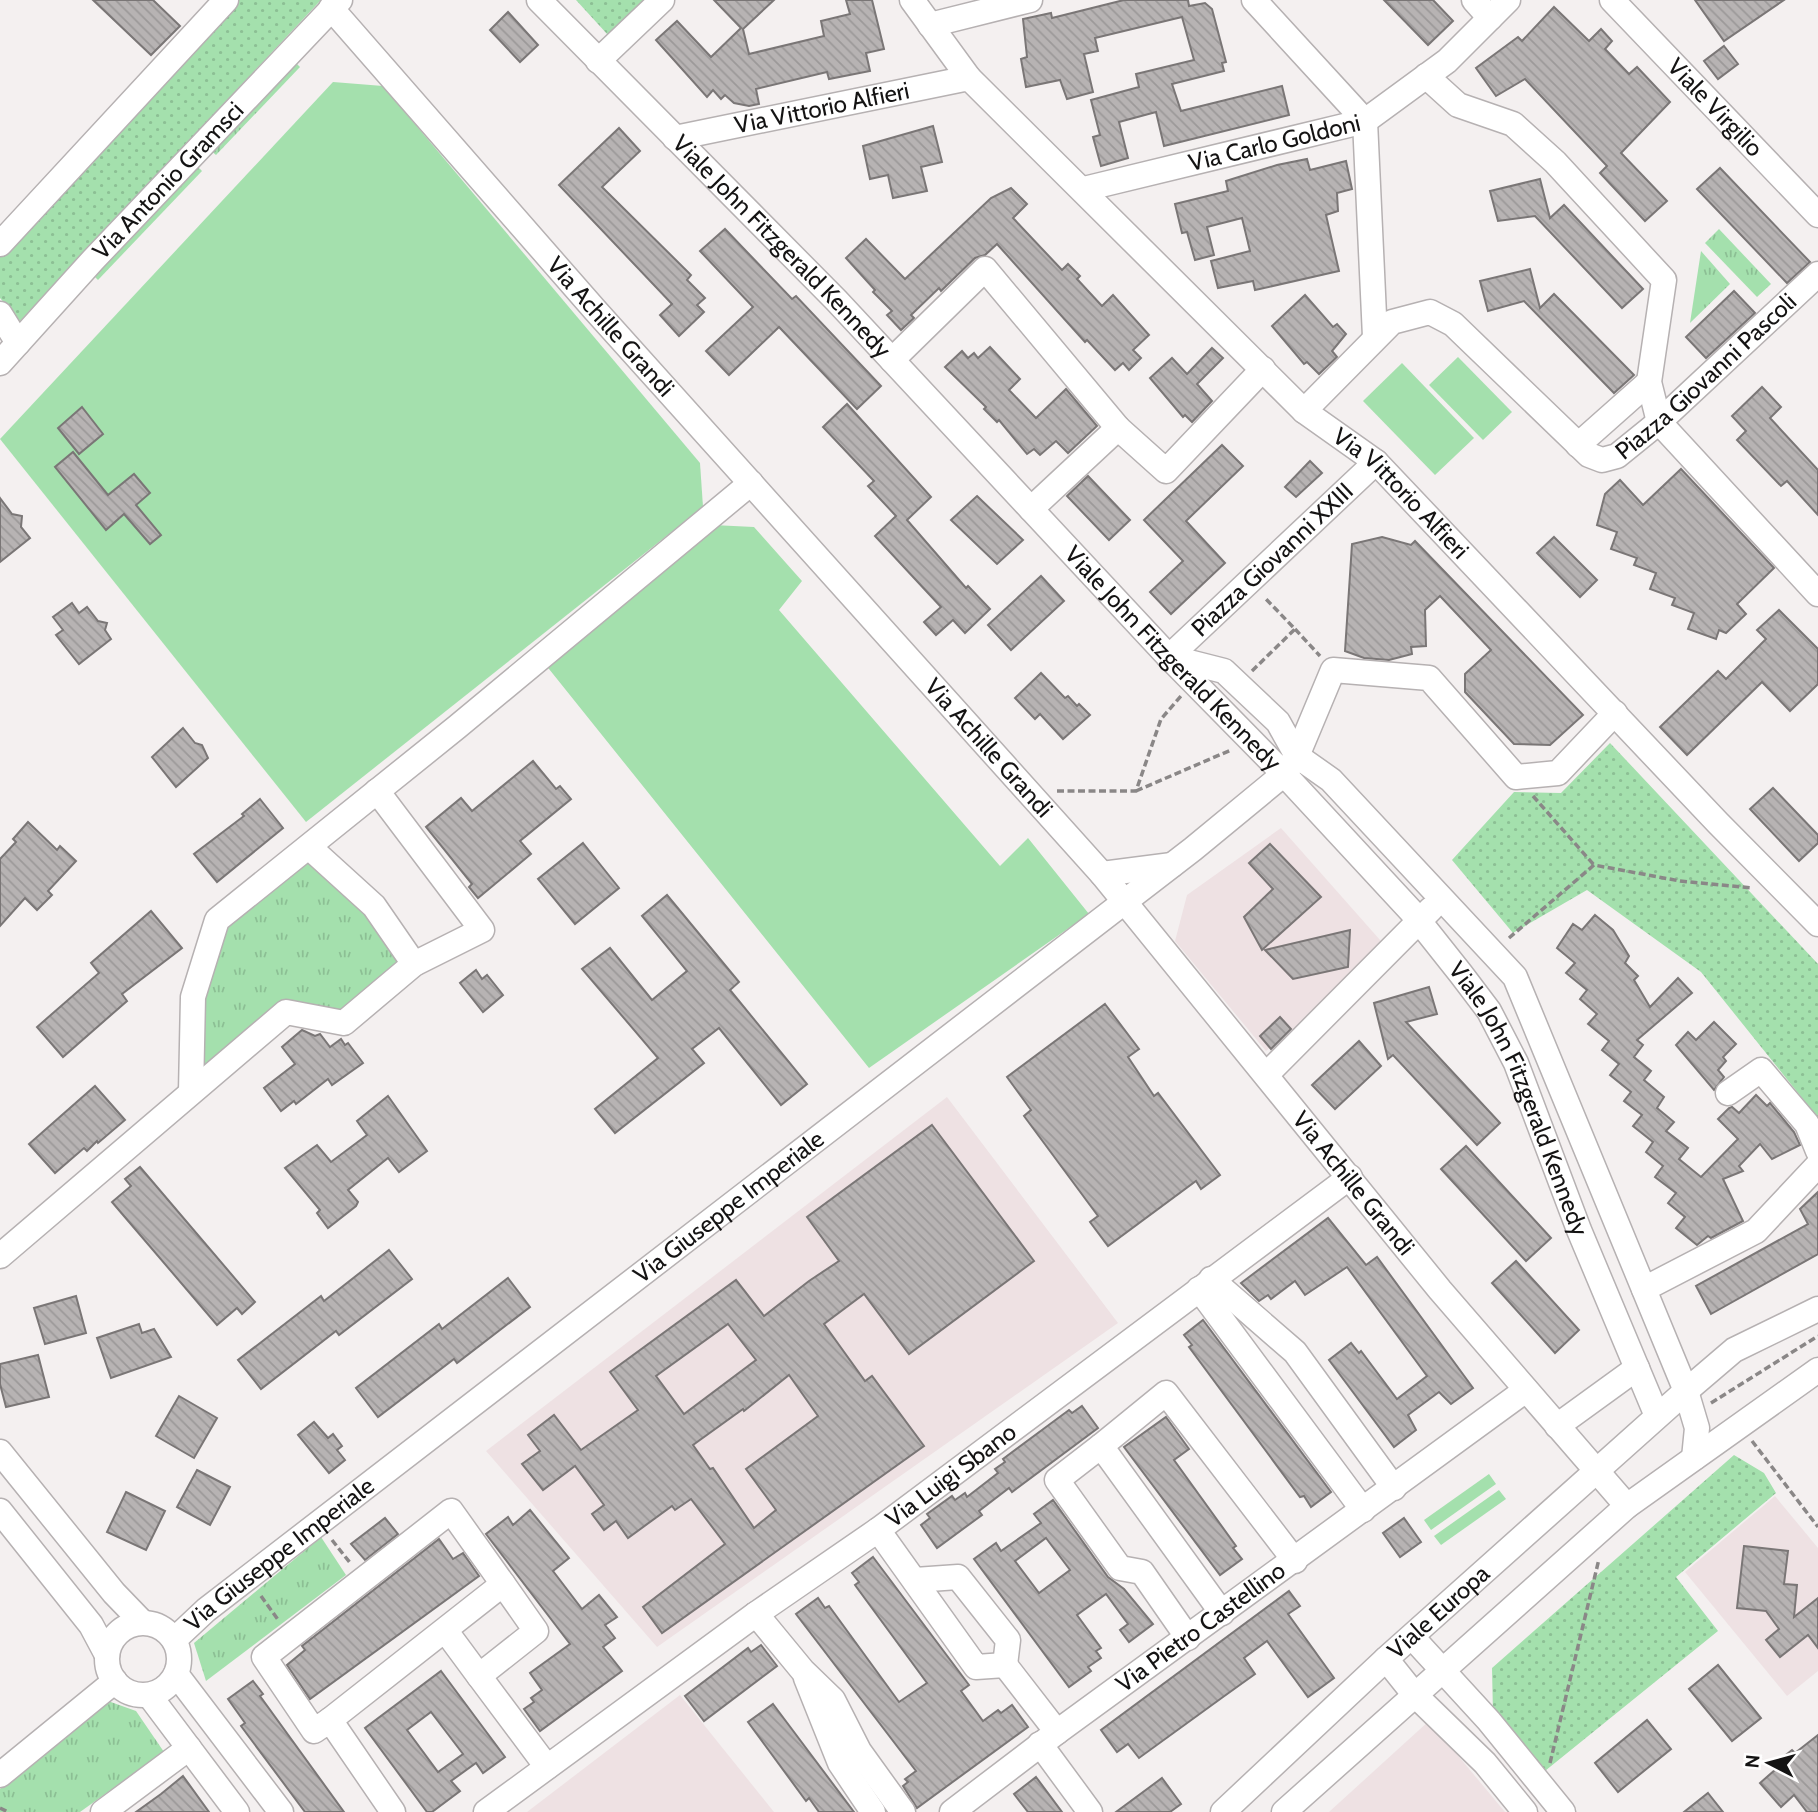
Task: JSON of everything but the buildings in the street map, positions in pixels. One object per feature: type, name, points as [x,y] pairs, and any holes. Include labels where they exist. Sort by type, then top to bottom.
[{"type":"street","points":[[0,244],[226,0]]},
{"type":"street","name":"Viale John Fitzgerald Kennedy","points":[[539,0],[892,360],[1169,657],[1256,746]]},
{"type":"street","points":[[598,61],[662,0]]},
{"type":"street","name":"Via Vittorio Alfieri","points":[[912,0],[969,78],[1084,189],[1304,411],[1376,462],[1818,924]]},
{"type":"street","points":[[930,26],[1030,0]]},
{"type":"street","points":[[1254,0],[1364,121],[1375,338]]},
{"type":"street","name":"Via Carlo Goldoni","points":[[1084,189],[1364,121],[1447,61],[1482,9],[1508,0]]},
{"type":"street","name":"Viale Virgilio","points":[[1612,0],[1818,215]]},
{"type":"street","name":"Via Antonio Gramsci","points":[[0,363],[336,4]]},
{"type":"street","name":"Via Achille Grandi","points":[[336,4],[751,483],[1102,874],[1440,1290],[1628,1506]]},
{"type":"street","points":[[1426,76],[1458,106],[1513,124],[1555,162],[1664,279],[1649,382],[1659,422],[1818,594]]},
{"type":"street","name":"Via Vittorio Alfieri","points":[[675,138],[969,78]]},
{"type":"street","points":[[892,360],[985,269],[1118,428],[1166,471],[1262,369]]},
{"type":"street","name":"Piazza Giovanni Pascoli","points":[[1304,411],[1392,322],[1410,315],[1430,312],[1444,317],[1589,456],[1602,460],[1617,456],[1659,422],[1818,274]]},
{"type":"street","points":[[0,314],[18,344]]},
{"type":"street","points":[[1578,445],[1649,382]]},
{"type":"street","points":[[1031,509],[1118,428]]},
{"type":"street","name":"Piazza Giovanni XXIII","points":[[1169,657],[1376,462]]},
{"type":"street","points":[[191,1092],[193,997],[217,920],[377,792],[751,483]]},
{"type":"street","points":[[1169,657],[1211,665],[1224,671],[1278,722],[1291,765]]},
{"type":"street","points":[[1291,765],[1333,670],[1429,678],[1516,777],[1558,774],[1615,713]]},
{"type":"street","points":[[1256,746],[1291,765]]},
{"type":"street","name":"Viale John Fitzgerald Kennedy","points":[[1291,765],[1331,780],[1515,977],[1686,1391],[1697,1429],[1695,1458]]},
{"type":"street","name":"Viale John Fitzgerald Kennedy","points":[[1291,765],[1489,1012],[1516,1063],[1579,1230],[1657,1416]]},
{"type":"street","name":"Via Giuseppe Imperiale","points":[[174,1640],[319,1522],[1124,903],[1291,765]]},
{"type":"street","points":[[0,1256],[286,1012],[344,1023],[414,964],[482,930],[377,792]]},
{"type":"street","points":[[309,847],[374,906],[414,964]]},
{"type":"street","points":[[1102,874],[1172,865]]},
{"type":"street","points":[[1266,1075],[1442,898]]},
{"type":"street","points":[[1728,1093],[1761,1069],[1807,1124],[1818,1151]]},
{"type":"street","points":[[1644,1289],[1756,1231],[1818,1165]]},
{"type":"street","name":"Via Luigi Sbano","points":[[486,1812],[756,1614],[878,1530],[1350,1177]]},
{"type":"street","points":[[1205,1284],[1295,1352],[1394,1488]]},
{"type":"street","points":[[1205,1284],[1292,1415],[1363,1510]]},
{"type":"street","name":"Viale Europa","points":[[1223,1812],[1385,1659],[1734,1350],[1818,1309]]},
{"type":"street","points":[[1557,1426],[1637,1368]]},
{"type":"street","name":"Viale Europa","points":[[1284,1812],[1628,1506],[1818,1370]]},
{"type":"street","name":"Via Pietro Castellino","points":[[952,1812],[1049,1738],[1526,1390]]},
{"type":"street","points":[[1292,1415],[1324,1391]]},
{"type":"street","points":[[1188,1638],[1142,1572],[1120,1568],[1057,1480],[1166,1393],[1295,1561]]},
{"type":"street","points":[[1101,1446],[1222,1613]]},
{"type":"street","points":[[0,1452],[114,1593],[142,1622],[164,1629],[174,1640],[179,1664],[176,1674],[169,1684],[149,1695],[138,1695],[122,1688],[108,1669],[107,1655],[111,1642],[120,1631],[142,1622]]},
{"type":"street","points":[[0,1511],[91,1625],[107,1655]]},
{"type":"street","points":[[479,1676],[536,1631],[503,1584],[451,1511],[264,1657],[314,1731],[503,1584]]},
{"type":"street","points":[[878,1530],[976,1667],[1005,1665]]},
{"type":"street","points":[[915,1580],[958,1577],[1008,1640],[1005,1665],[1090,1812]]},
{"type":"street","points":[[756,1614],[803,1671],[833,1700],[859,1751],[903,1812]]},
{"type":"street","points":[[445,1630],[547,1767]]},
{"type":"street","points":[[1412,1637],[1489,1721],[1563,1812]]},
{"type":"street","points":[[1385,1659],[1414,1695],[1485,1763],[1525,1812]]},
{"type":"street","points":[[803,1671],[840,1763],[873,1812]]},
{"type":"street","points":[[176,1674],[281,1812]]},
{"type":"street","points":[[0,1775],[115,1681]]},
{"type":"street","points":[[149,1695],[237,1812]]},
{"type":"street","points":[[330,1720],[393,1812]]},
{"type":"street","points":[[103,1812],[188,1748]]},
{"type":"path","points":[[1248,581],[1333,670]]},
{"type":"path","points":[[1237,683],[1270,657],[1295,629]]},
{"type":"path","points":[[1136,791],[1161,719],[1194,681]]},
{"type":"path","points":[[1027,791],[1136,791],[1256,746]]},
{"type":"path","points":[[1516,777],[1594,866],[1680,881],[1786,891]]},
{"type":"path","points":[[1492,952],[1594,866]]},
{"type":"path","points":[[1740,1426],[1818,1527]]},
{"type":"path","points":[[319,1522],[363,1579]]},
{"type":"path","points":[[1544,1789],[1608,1523]]},
{"type":"path","points":[[247,1578],[289,1637]]},
{"type":"path","points":[[0,1808],[9,1812]]},
{"type":"shaded area","points":[[1281,828],[1388,949],[1266,1051],[1175,941],[1187,895]]},
{"type":"shaded area","points":[[947,1097],[1118,1323],[657,1647],[486,1451]]},
{"type":"shaded area","points":[[1775,1496],[1818,1548],[1818,1671],[1787,1696],[1685,1572]]},
{"type":"shaded area","points":[[680,1695],[774,1812],[527,1812]]},
{"type":"shaded area","points":[[1429,1721],[1505,1812],[1329,1812]]},
{"type":"green space","points":[[239,0],[321,0],[20,321],[0,298],[0,256]]},
{"type":"green space","points":[[576,0],[645,0],[608,35]]},
{"type":"green space","points":[[293,60],[300,67],[216,155],[209,149]]},
{"type":"green space","points":[[333,82],[383,86],[700,463],[703,507],[306,822],[0,439]]},
{"type":"green space","points":[[197,166],[202,171],[98,280],[92,274]]},
{"type":"green space","points":[[1719,229],[1771,284],[1757,297],[1705,243]]},
{"type":"green space","points":[[1701,251],[1730,284],[1690,323]]},
{"type":"green space","points":[[1458,357],[1512,412],[1483,440],[1429,385]]},
{"type":"green space","points":[[1402,363],[1474,438],[1435,475],[1363,401]]},
{"type":"green space","points":[[713,525],[754,527],[802,581],[779,610],[1000,866],[1028,838],[1089,914],[869,1068],[545,664]]},
{"type":"green space","points":[[1610,743],[1818,964],[1818,1118],[1701,972],[1587,890],[1513,933],[1452,860],[1514,792],[1561,793]]},
{"type":"green space","points":[[309,847],[374,906],[409,968],[344,1023],[287,1000],[200,1072],[193,997],[217,920]]},
{"type":"green space","points":[[1734,1455],[1764,1473],[1776,1493],[1676,1577],[1718,1631],[1540,1775],[1493,1715],[1492,1668]]},
{"type":"green space","points":[[1489,1474],[1496,1484],[1431,1530],[1424,1520]]},
{"type":"green space","points":[[1499,1490],[1506,1499],[1441,1545],[1434,1536]]},
{"type":"green space","points":[[321,1537],[346,1575],[206,1681],[194,1643]]},
{"type":"green space","points":[[108,1701],[136,1711],[164,1752],[80,1812],[0,1812],[0,1789]]}]
